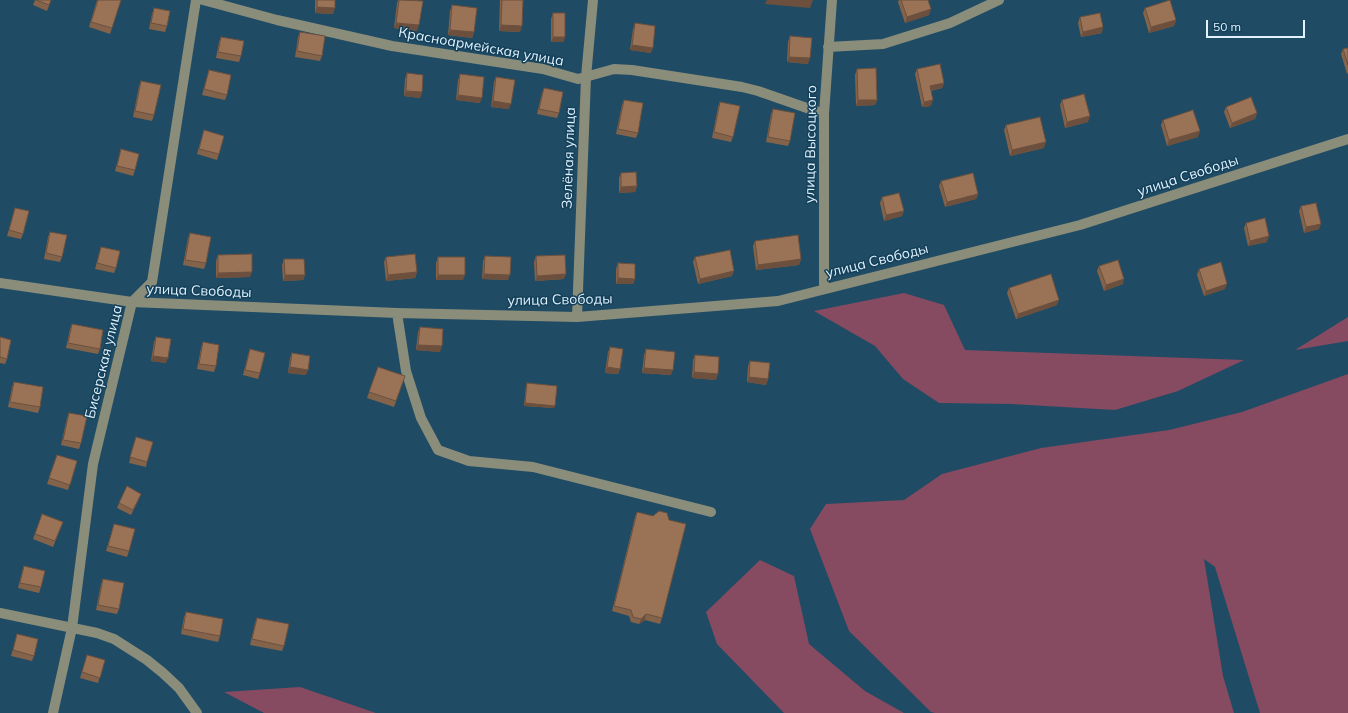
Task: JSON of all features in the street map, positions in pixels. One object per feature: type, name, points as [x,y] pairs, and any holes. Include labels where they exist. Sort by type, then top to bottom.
[{"type":"street","name":"Бисерская улица","points":[[53,713],[72,628],[93,464],[132,302],[152,282],[196,0]]},
{"type":"street","name":"Красноармейская улица","points":[[203,0],[277,20],[392,46],[543,69],[578,79],[614,69],[632,70],[747,88],[824,114]]},
{"type":"street","name":"Зелёная улица","points":[[577,317],[586,77],[593,0]]},
{"type":"street","name":"улица Высоцкого","points":[[824,289],[824,114],[832,0]]},
{"type":"street","points":[[828,47],[883,44],[950,23],[999,0]]},
{"type":"street","name":"улица Свободы","points":[[0,284],[132,302],[397,313],[577,317],[778,301],[1080,225],[1348,140]]},
{"type":"street","points":[[397,313],[406,371],[421,418],[438,450],[469,461],[533,467],[711,512]]},
{"type":"street","points":[[0,613],[97,633],[114,640],[147,660],[163,673],[179,688],[197,713]]},
{"type":"shaded area","points":[[904,293],[944,305],[965,350],[1244,360],[1178,391],[1115,410],[1011,404],[939,403],[903,379],[875,346],[814,311]]},
{"type":"shaded area","points":[[1348,317],[1348,341],[1295,350]]},
{"type":"shaded area","points":[[1348,374],[1348,713],[1260,713],[1215,567],[1204,559],[1223,676],[1234,713],[935,713],[931,712],[849,631],[810,529],[826,504],[904,500],[942,474],[1041,448],[1169,430],[1242,412]]},
{"type":"shaded area","points":[[760,560],[794,576],[809,644],[865,691],[904,713],[784,713],[717,644],[706,612]]},
{"type":"shaded area","points":[[300,687],[376,713],[264,713],[224,692]]},
{"type":"building","points":[[36,0],[51,0],[49,5]]},
{"type":"building","points":[[98,0],[121,0],[112,28],[91,22]]},
{"type":"building","points":[[317,0],[335,0],[335,8],[317,7]]},
{"type":"building","points":[[399,0],[423,1],[419,25],[396,23]]},
{"type":"building","points":[[502,0],[523,0],[522,26],[501,25]]},
{"type":"building","points":[[901,0],[928,0],[931,9],[907,17]]},
{"type":"building","points":[[1170,0],[1176,20],[1151,27],[1145,8]]},
{"type":"building","points":[[452,5],[477,8],[474,32],[450,30]]},
{"type":"building","points":[[154,8],[170,11],[167,26],[151,23]]},
{"type":"building","points":[[553,13],[565,13],[565,37],[553,37]]},
{"type":"building","points":[[1100,13],[1103,27],[1083,32],[1080,17]]},
{"type":"building","points":[[635,23],[655,26],[653,48],[632,45]]},
{"type":"building","points":[[300,32],[325,36],[322,56],[297,51]]},
{"type":"building","points":[[790,36],[812,38],[810,58],[789,57]]},
{"type":"building","points":[[221,37],[244,41],[241,56],[218,52]]},
{"type":"building","points":[[1348,48],[1348,65],[1343,49]]},
{"type":"building","points":[[940,64],[944,83],[930,86],[933,100],[924,102],[917,69]]},
{"type":"building","points":[[876,68],[877,100],[858,100],[857,69]]},
{"type":"building","points":[[209,70],[231,75],[227,95],[204,89]]},
{"type":"building","points":[[407,73],[423,75],[422,92],[406,91]]},
{"type":"building","points":[[460,74],[484,77],[482,98],[458,95]]},
{"type":"building","points":[[496,77],[515,80],[511,104],[493,101]]},
{"type":"building","points":[[141,81],[161,85],[154,115],[135,111]]},
{"type":"building","points":[[544,88],[563,92],[559,113],[539,109]]},
{"type":"building","points":[[1084,94],[1090,116],[1067,122],[1062,100]]},
{"type":"building","points":[[1251,97],[1257,113],[1232,123],[1226,107]]},
{"type":"building","points":[[624,100],[643,103],[638,133],[618,129]]},
{"type":"building","points":[[720,102],[740,106],[733,137],[714,132]]},
{"type":"building","points":[[773,109],[795,113],[790,141],[768,137]]},
{"type":"building","points":[[1193,110],[1200,131],[1169,140],[1163,120]]},
{"type":"building","points":[[1040,117],[1046,142],[1012,150],[1006,125]]},
{"type":"building","points":[[204,130],[224,136],[219,154],[199,149]]},
{"type":"building","points":[[121,149],[139,154],[135,170],[117,166]]},
{"type":"building","points":[[636,172],[637,186],[621,187],[621,173]]},
{"type":"building","points":[[973,173],[978,194],[947,202],[941,181]]},
{"type":"building","points":[[899,193],[904,211],[886,215],[882,197]]},
{"type":"building","points":[[1316,203],[1321,224],[1306,227],[1301,206]]},
{"type":"building","points":[[15,208],[29,211],[23,234],[9,230]]},
{"type":"building","points":[[1265,218],[1269,236],[1250,241],[1246,223]]},
{"type":"building","points":[[50,232],[67,235],[62,257],[46,253]]},
{"type":"building","points":[[190,233],[211,237],[206,263],[185,260]]},
{"type":"building","points":[[798,235],[801,259],[758,265],[755,241]]},
{"type":"building","points":[[101,247],[120,251],[116,268],[97,263]]},
{"type":"building","points":[[730,250],[734,271],[700,279],[695,257]]},
{"type":"building","points":[[252,254],[252,272],[218,273],[218,255]]},
{"type":"building","points":[[415,254],[417,272],[388,275],[386,257]]},
{"type":"building","points":[[565,255],[566,274],[537,276],[536,256]]},
{"type":"building","points":[[485,256],[511,257],[510,275],[484,274]]},
{"type":"building","points":[[438,257],[465,257],[465,275],[438,275]]},
{"type":"building","points":[[284,259],[304,259],[305,275],[285,275]]},
{"type":"building","points":[[1118,260],[1124,279],[1106,285],[1099,266]]},
{"type":"building","points":[[1221,262],[1227,284],[1206,291],[1199,269]]},
{"type":"building","points":[[618,263],[635,264],[635,279],[618,278]]},
{"type":"building","points":[[1051,274],[1059,300],[1018,314],[1009,288]]},
{"type":"building","points":[[72,324],[103,330],[100,349],[68,343]]},
{"type":"building","points":[[420,327],[443,329],[442,346],[418,345]]},
{"type":"building","points":[[0,337],[11,340],[7,359],[0,357]]},
{"type":"building","points":[[156,337],[171,339],[168,358],[153,356]]},
{"type":"building","points":[[203,342],[219,345],[216,366],[199,364]]},
{"type":"building","points":[[610,347],[623,349],[620,369],[607,367]]},
{"type":"building","points":[[250,349],[265,353],[260,373],[245,370]]},
{"type":"building","points":[[646,349],[675,352],[673,370],[644,368]]},
{"type":"building","points":[[292,353],[310,356],[308,370],[290,367]]},
{"type":"building","points":[[695,355],[719,357],[718,374],[694,372]]},
{"type":"building","points":[[750,361],[770,363],[768,379],[749,377]]},
{"type":"building","points":[[378,367],[405,376],[396,401],[369,392]]},
{"type":"building","points":[[14,382],[43,387],[40,407],[10,402]]},
{"type":"building","points":[[527,383],[557,386],[555,406],[525,403]]},
{"type":"building","points":[[69,413],[87,416],[81,443],[63,440]]},
{"type":"building","points":[[136,437],[153,442],[147,462],[130,457]]},
{"type":"building","points":[[57,455],[77,461],[70,485],[49,478]]},
{"type":"building","points":[[127,486],[141,494],[133,510],[119,503]]},
{"type":"building","points":[[659,511],[667,513],[669,520],[686,524],[662,618],[646,614],[641,619],[633,617],[631,610],[614,606],[637,512],[653,516]]},
{"type":"building","points":[[42,514],[63,522],[55,541],[35,534]]},
{"type":"building","points":[[114,524],[135,529],[129,551],[108,546]]},
{"type":"building","points":[[24,566],[45,571],[41,587],[20,583]]},
{"type":"building","points":[[103,579],[124,583],[119,609],[98,605]]},
{"type":"building","points":[[186,612],[223,619],[220,636],[183,629]]},
{"type":"building","points":[[257,618],[289,624],[284,646],[252,639]]},
{"type":"building","points":[[17,634],[38,639],[34,656],[13,650]]},
{"type":"building","points":[[87,655],[105,660],[100,678],[82,672]]}]
